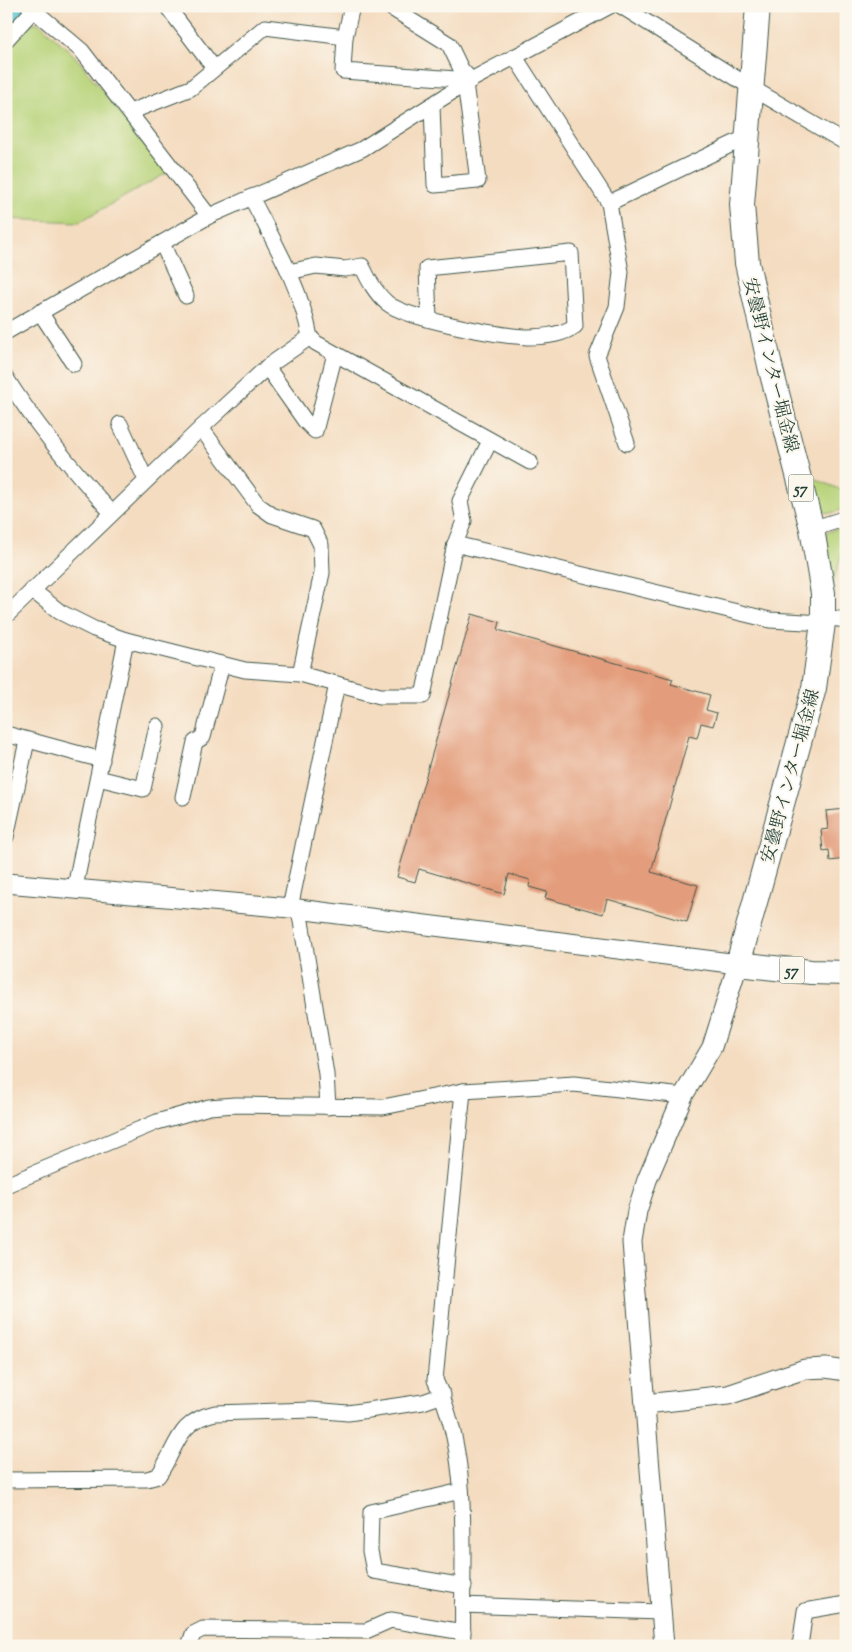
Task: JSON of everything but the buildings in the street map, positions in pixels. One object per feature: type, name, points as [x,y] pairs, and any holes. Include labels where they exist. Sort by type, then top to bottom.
[{"type":"main road","name":"安曇野インター堀金線","points":[[738,964],[814,688],[830,620],[812,529],[771,370],[747,264],[742,205],[758,6]]},
{"type":"main road","name":"57","points":[[738,964],[846,974]]},
{"type":"street","points":[[172,6],[169,9],[214,68]]},
{"type":"street","points":[[352,6],[345,37],[343,71],[468,81]]},
{"type":"street","points":[[388,6],[449,44],[468,81],[478,181],[434,185],[432,106]]},
{"type":"street","points":[[6,332],[210,216],[362,149],[432,106],[468,81],[610,6]]},
{"type":"street","points":[[621,6],[752,88],[846,143]]},
{"type":"street","points":[[6,40],[33,7],[82,51],[210,216]]},
{"type":"street","points":[[130,112],[190,88],[265,26],[345,37]]},
{"type":"street","points":[[515,57],[609,203],[621,272],[617,307],[597,356],[627,443]]},
{"type":"street","points":[[609,203],[747,138]]},
{"type":"street","points":[[251,197],[289,272],[306,314],[310,337],[316,344],[530,462]]},
{"type":"street","points":[[162,243],[186,296]]},
{"type":"street","points":[[289,272],[316,266],[345,269],[362,266],[372,288],[388,304],[407,313],[429,319],[527,337],[565,333],[574,326],[571,253],[427,268],[429,319]]},
{"type":"street","points":[[40,312],[74,364]]},
{"type":"street","points":[[6,616],[146,480],[267,367],[310,337]]},
{"type":"street","points":[[267,367],[305,422],[315,431],[335,354]]},
{"type":"street","points":[[6,378],[41,429],[112,513]]},
{"type":"street","points":[[120,424],[146,480]]},
{"type":"street","points":[[201,428],[258,504],[272,515],[313,529],[321,545],[322,574],[300,674]]},
{"type":"street","points":[[32,590],[60,612],[94,630],[126,640],[245,670],[300,674],[380,696],[423,696],[455,544],[464,521],[460,501],[490,441]]},
{"type":"street","points":[[812,529],[846,518]]},
{"type":"street","points":[[455,544],[770,620],[830,620]]},
{"type":"street","points":[[75,887],[126,640]]},
{"type":"street","points":[[183,797],[195,742],[203,736],[222,664]]},
{"type":"street","points":[[328,1107],[326,1074],[295,908],[337,684]]},
{"type":"street","points":[[98,778],[143,789],[157,726]]},
{"type":"street","points":[[6,734],[26,741],[102,760]]},
{"type":"street","points":[[6,837],[26,741]]},
{"type":"street","points":[[6,883],[75,887],[295,908],[738,964],[712,1047],[683,1096],[647,1180],[637,1212],[632,1242],[664,1646]]},
{"type":"street","points":[[6,1185],[157,1122],[210,1107],[235,1105],[383,1107],[464,1090],[574,1084],[683,1096]]},
{"type":"street","points":[[188,1646],[193,1634],[204,1629],[366,1631],[391,1620],[463,1639],[462,1605],[464,1586],[461,1491],[456,1456],[443,1395],[435,1380],[464,1090]]},
{"type":"street","points":[[645,1404],[728,1395],[804,1370],[826,1368],[846,1371]]},
{"type":"street","points":[[6,1480],[147,1479],[158,1476],[188,1423],[200,1416],[215,1413],[312,1410],[348,1413],[423,1402],[443,1395]]},
{"type":"street","points":[[461,1491],[371,1512],[370,1551],[374,1571],[464,1586]]},
{"type":"street","points":[[800,1646],[805,1611],[846,1604]]},
{"type":"street","points":[[462,1605],[660,1612]]},
{"type":"green space","points":[[32,23],[39,23],[75,56],[167,173],[79,222],[6,219],[6,51]]},
{"type":"green space","points":[[811,477],[846,492],[846,507],[836,512],[829,513],[823,511],[816,500]]},
{"type":"green space","points":[[840,528],[846,530],[846,540],[832,586],[822,534]]},
{"type":"waterway","points":[[6,26],[20,10]]}]
